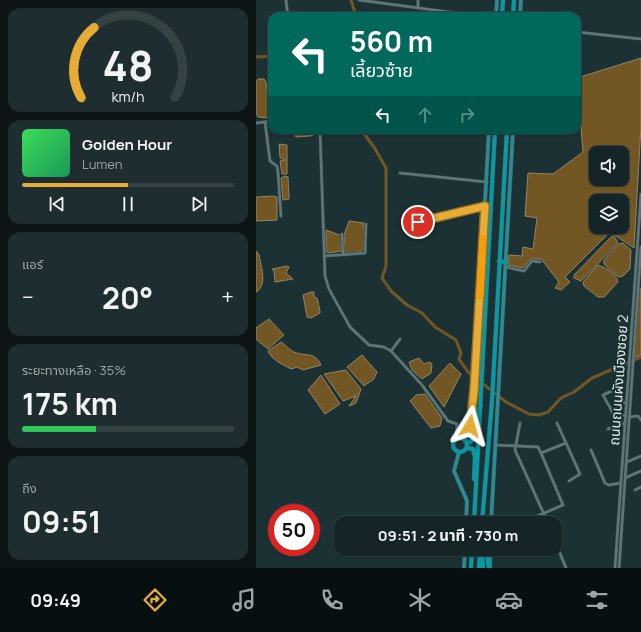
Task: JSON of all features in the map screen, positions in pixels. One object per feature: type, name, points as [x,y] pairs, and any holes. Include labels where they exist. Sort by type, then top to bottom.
[{"type":"highway","points":[[502,12],[503,0]]},
{"type":"highway","points":[[513,12],[514,0]]},
{"type":"highway","points":[[474,516],[482,403],[496,134]]},
{"type":"highway","points":[[483,516],[492,401],[507,134]]},
{"type":"highway","points":[[480,298],[489,260]]},
{"type":"highway","points":[[500,261],[506,264]]},
{"type":"highway","points":[[476,495],[474,480],[475,457],[473,449],[466,448],[463,451],[458,452],[454,450],[453,445],[456,439],[471,442],[475,437],[478,410],[482,403]]},
{"type":"highway","points":[[464,440],[466,448]]},
{"type":"highway","points":[[470,568],[471,556]]},
{"type":"highway","points":[[479,568],[480,556]]},
{"type":"highway","points":[[482,556],[483,568]]},
{"type":"highway","points":[[487,556],[490,568]]},
{"type":"main road","points":[[496,0],[496,12]]},
{"type":"main road","points":[[520,12],[521,0]]},
{"type":"main road","points":[[464,440],[470,426],[475,384],[489,134]]},
{"type":"main road","points":[[491,516],[513,134]]},
{"type":"main road","points":[[458,452],[454,471],[467,501],[466,516]]},
{"type":"main road","points":[[464,568],[465,556]]},
{"type":"main road","points":[[490,556],[490,568]]},
{"type":"street","points":[[286,0],[288,12]]},
{"type":"street","points":[[359,0],[448,12]]},
{"type":"street","points":[[418,0],[418,8]]},
{"type":"street","points":[[581,32],[641,40]]},
{"type":"street","points":[[265,122],[270,161],[277,166],[281,216]]},
{"type":"street","points":[[256,123],[268,122]]},
{"type":"street","points":[[320,134],[325,276],[329,289],[350,327],[369,345],[384,347],[391,351],[422,385],[448,421],[457,424],[456,439]]},
{"type":"street","points":[[400,173],[487,182]]},
{"type":"street","name":"ถนนถนนผังเมืองซอย 2","points":[[614,568],[641,194]]},
{"type":"street","points":[[405,224],[459,214],[485,206]]},
{"type":"street","points":[[324,256],[365,253],[366,224]]},
{"type":"street","points":[[342,234],[343,254]]},
{"type":"street","name":"ถนนถนนผังเมืองซอย 2","points":[[619,568],[641,247]]},
{"type":"street","points":[[506,264],[524,271],[532,261],[540,262]]},
{"type":"street","points":[[391,351],[400,339]]},
{"type":"street","points":[[626,403],[623,402],[616,389],[604,395],[614,415],[626,415]]},
{"type":"street","points":[[629,418],[638,416],[641,420]]},
{"type":"street","points":[[520,423],[516,446],[517,455],[544,514]]},
{"type":"street","points":[[557,423],[580,474],[569,481]]},
{"type":"street","points":[[608,429],[625,423]]},
{"type":"street","points":[[541,453],[566,443]]},
{"type":"street","points":[[495,445],[538,447],[564,505],[539,516]]},
{"type":"street","points":[[591,450],[605,483],[609,485],[621,483]]},
{"type":"street","points":[[626,462],[641,456]]},
{"type":"street","points":[[625,478],[641,471]]},
{"type":"street","points":[[635,490],[641,487]]},
{"type":"street","points":[[561,556],[566,568]]},
{"type":"shaded area","points":[[641,58],[641,126],[634,248],[613,234],[629,234],[629,194],[589,194],[589,234],[608,234],[565,277],[570,282],[561,290],[555,288],[559,282],[541,259],[531,259],[523,268],[508,265],[509,255],[522,256],[523,247],[533,249],[537,218],[525,216],[528,173],[553,174],[583,152],[581,127],[581,77]]},
{"type":"shaded area","points":[[258,79],[264,79],[266,82],[268,118],[258,117],[256,114],[256,82]]},
{"type":"shaded area","points":[[295,134],[316,134],[310,136],[296,137]]},
{"type":"shaded area","points":[[279,144],[287,145],[287,174],[282,174],[280,161],[285,160],[280,158]]},
{"type":"shaded area","points":[[285,176],[288,177],[289,199],[283,200],[281,178]]},
{"type":"shaded area","points":[[256,197],[277,197],[277,220],[256,221]]},
{"type":"shaded area","points":[[349,221],[364,223],[363,227],[365,228],[364,248],[360,252],[348,254],[344,249],[345,238],[343,238]]},
{"type":"shaded area","points":[[326,230],[342,236],[342,251],[328,253],[326,251]]},
{"type":"shaded area","points":[[614,236],[618,243],[581,281],[574,278],[574,275],[611,237]]},
{"type":"shaded area","points":[[623,243],[631,250],[630,269],[623,276],[618,277],[604,264],[604,260],[619,244]]},
{"type":"shaded area","points":[[256,251],[259,255],[263,280],[260,289],[256,292]]},
{"type":"shaded area","points":[[598,265],[610,271],[618,282],[604,297],[598,297],[584,286],[583,282]]},
{"type":"shaded area","points":[[287,266],[289,267],[286,273],[293,279],[275,282],[274,271],[272,269]]},
{"type":"shaded area","points":[[639,289],[641,289],[641,355],[635,357]]},
{"type":"shaded area","points":[[314,292],[314,297],[317,298],[320,313],[311,318],[307,317],[303,295]]},
{"type":"shaded area","points":[[269,319],[284,335],[268,349],[256,339],[256,328]]},
{"type":"shaded area","points":[[281,342],[295,352],[313,356],[321,365],[303,370],[297,367],[291,369],[272,357],[268,351]]},
{"type":"shaded area","points":[[362,355],[377,372],[374,379],[364,386],[347,367]]},
{"type":"shaded area","points":[[419,358],[424,364],[430,362],[432,364],[431,373],[422,379],[412,370],[409,362]]},
{"type":"shaded area","points":[[450,363],[461,374],[444,407],[429,386]]},
{"type":"shaded area","points":[[346,370],[361,389],[356,403],[349,406],[356,396],[343,401],[324,374]]},
{"type":"shaded area","points":[[321,375],[340,404],[325,414],[308,390]]},
{"type":"shaded area","points":[[425,394],[442,418],[440,426],[431,428],[410,401],[416,395]]},
{"type":"waterway","points":[[351,0],[355,12]]},
{"type":"waterway","points":[[256,57],[268,56]]},
{"type":"waterway","points":[[364,134],[374,147],[386,168],[386,266],[382,278],[391,291],[407,305],[422,313],[435,327],[456,340],[461,353],[459,359],[468,372],[506,402],[529,414],[539,415],[548,412],[561,398],[574,392],[592,378],[641,357]]},
{"type":"slow traffic","points":[[480,296],[483,238]]},
{"type":"route","points":[[418,222],[459,214],[485,206],[473,406],[470,426]]}]
